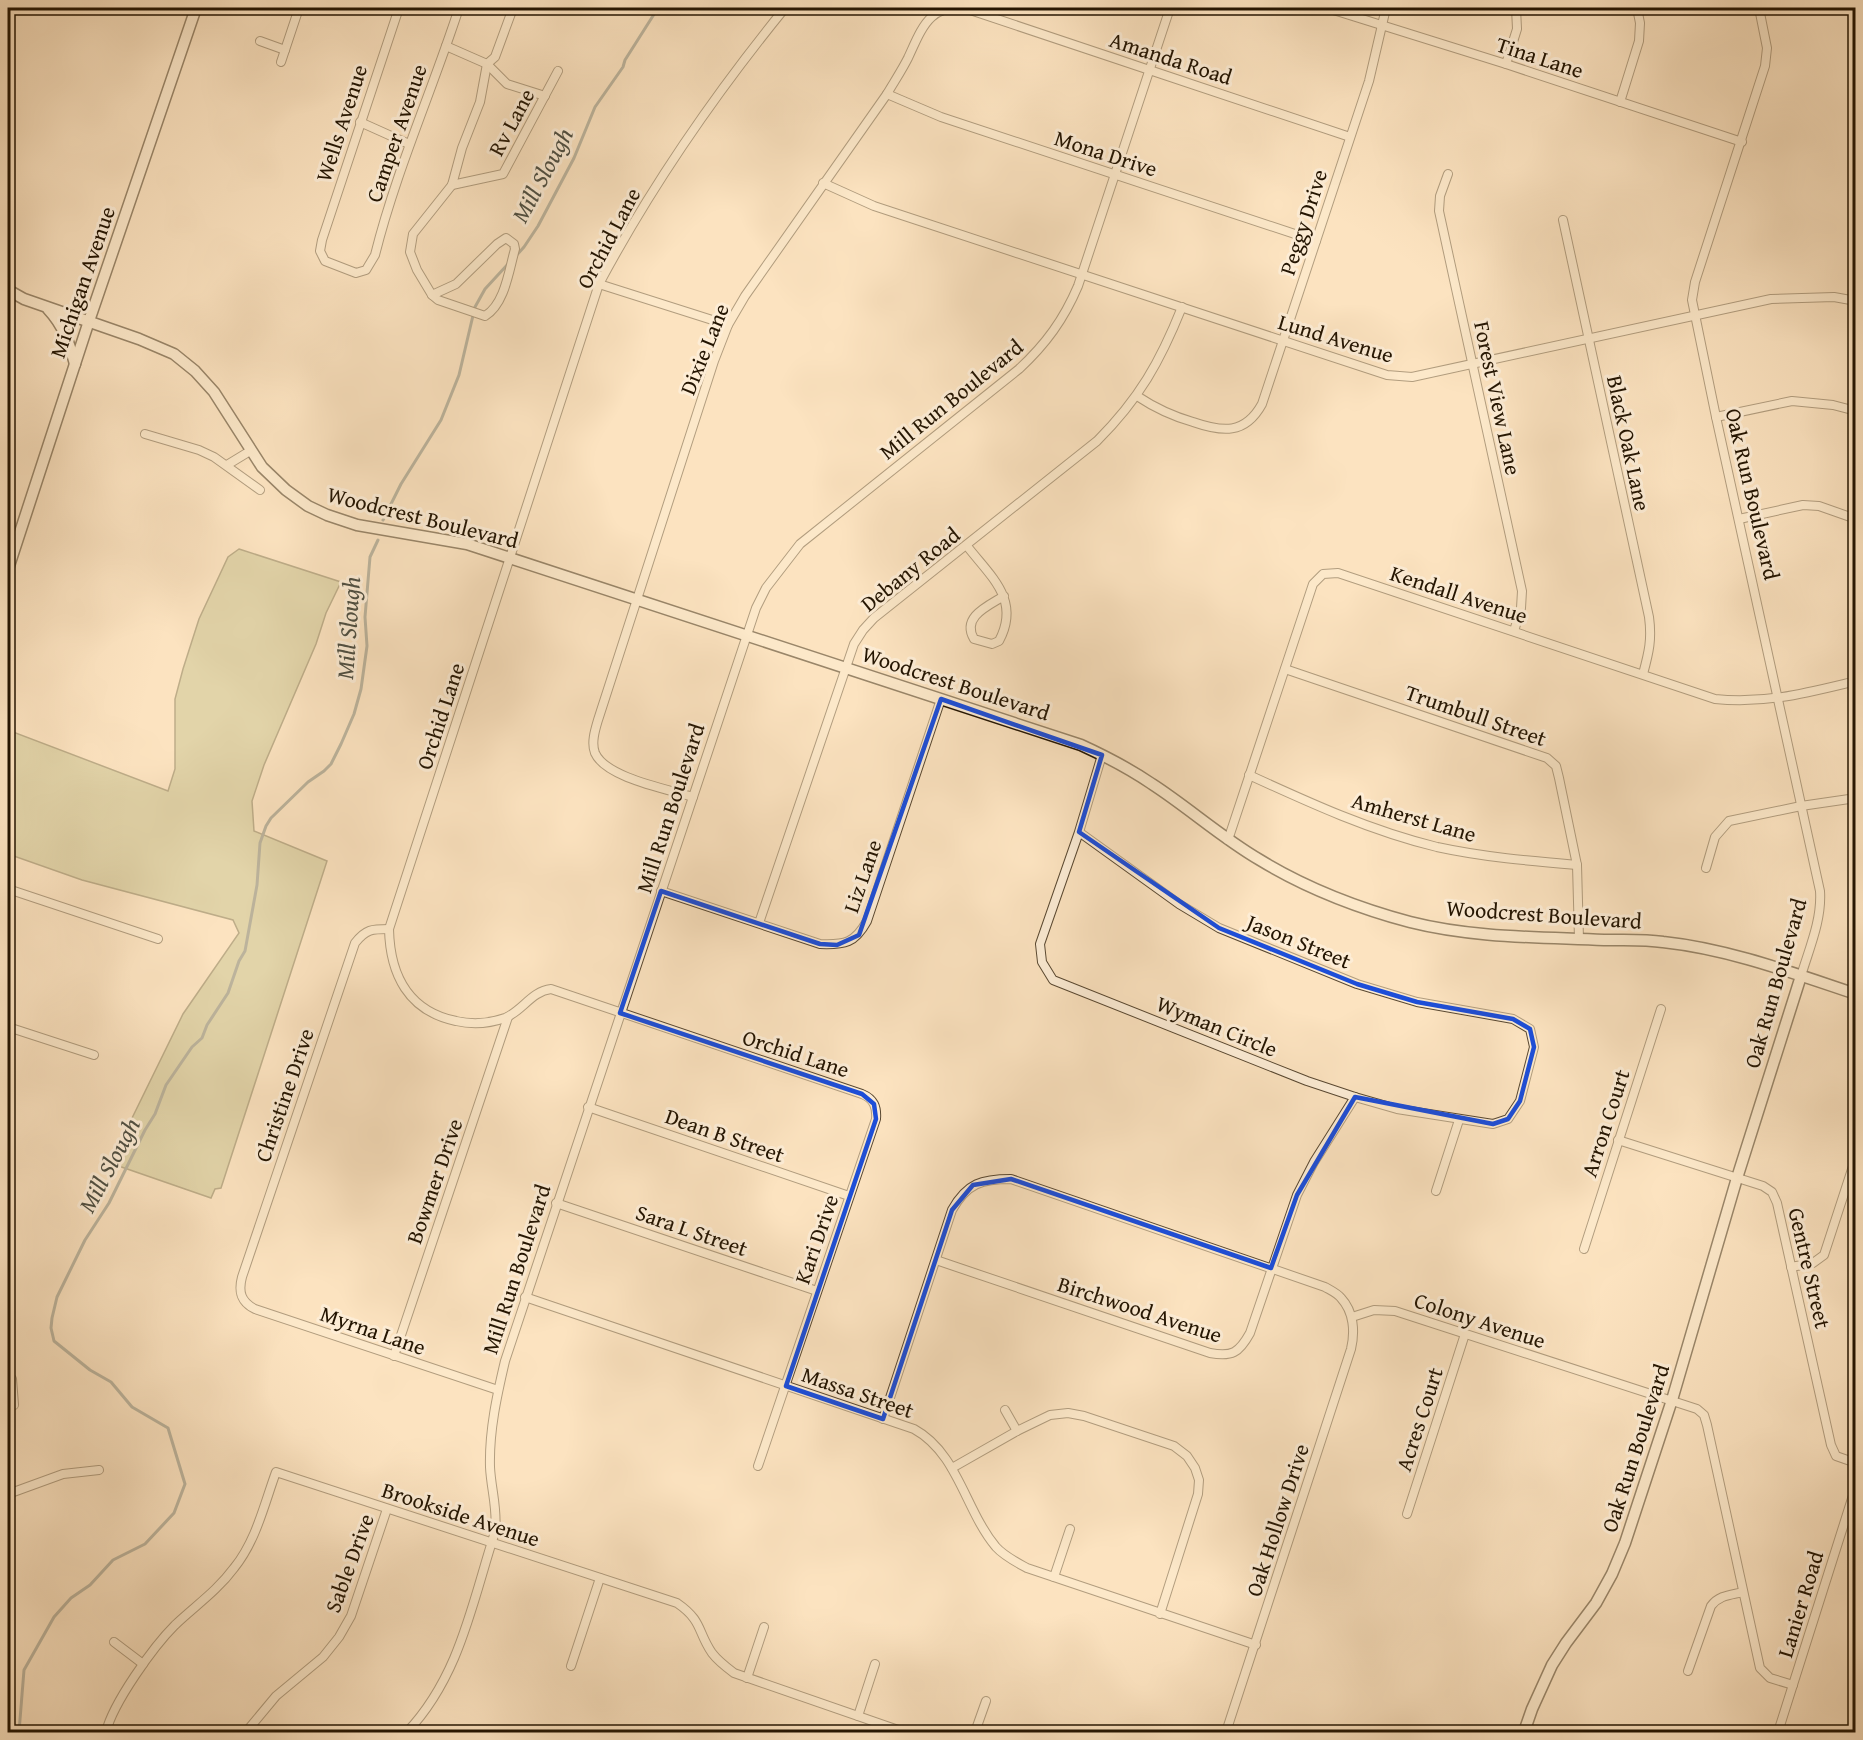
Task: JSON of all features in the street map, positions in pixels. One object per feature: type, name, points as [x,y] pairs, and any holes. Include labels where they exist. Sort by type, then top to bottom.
[{"type":"street","name":"Michigan Avenue","points":[[8,569],[89,321],[196,8]]},
{"type":"street","points":[[281,62],[299,8]]},
{"type":"street","name":"Wells Avenue","points":[[366,270],[356,273],[325,261],[320,251],[360,122],[399,8]]},
{"type":"street","name":"Camper Avenue","points":[[366,270],[375,255],[409,144],[459,8]]},
{"type":"street","points":[[432,295],[456,284],[501,240],[506,238],[511,240],[515,249],[500,298],[494,311],[485,316],[438,300],[432,295],[417,270],[410,252],[413,234],[452,185],[462,148],[480,102],[487,64],[495,57],[513,8]]},
{"type":"street","name":"Orchid Lane","points":[[785,8],[740,62],[698,121],[619,246],[599,284],[389,929],[390,951],[400,980],[409,994],[431,1013],[445,1019],[473,1024],[489,1023],[508,1017],[543,990],[551,989],[862,1094],[869,1097],[874,1104]]},
{"type":"street","name":"Mill Run Boulevard","points":[[409,1732],[438,1693],[463,1637],[492,1542],[496,1521],[491,1484],[490,1450],[498,1390],[507,1352],[746,635],[766,588],[800,544],[1020,369],[1040,350],[1067,310],[1082,274],[1170,8]]},
{"type":"street","name":"Tina Lane","points":[[1327,8],[1742,142]]},
{"type":"street","name":"Peggy Drive","points":[[1137,396],[1169,415],[1214,429],[1235,428],[1245,424],[1256,414],[1262,404],[1369,81],[1386,8]]},
{"type":"street","points":[[1506,64],[1517,29],[1516,8]]},
{"type":"street","points":[[1620,102],[1639,41],[1640,24],[1637,8]]},
{"type":"street","name":"Oak Run Boulevard","points":[[1524,1732],[1552,1665],[1596,1603],[1625,1543],[1672,1400],[1821,904],[1716,417],[1692,292],[1765,66],[1767,48],[1759,8]]},
{"type":"street","name":"Amanda Road","points":[[945,9],[969,10],[1350,137]]},
{"type":"street","name":"Dixie Lane","points":[[693,797],[617,773],[605,765],[595,752],[594,736],[598,720],[636,600],[714,361],[728,325],[745,296],[887,94],[907,61],[925,23],[933,14],[945,9]]},
{"type":"street","points":[[260,42],[285,50]]},
{"type":"street","points":[[446,46],[487,64],[507,84],[544,96]]},
{"type":"street","name":"Rv Lane","points":[[452,185],[504,174],[558,71]]},
{"type":"street","name":"Mona Drive","points":[[887,94],[941,117],[1316,241]]},
{"type":"street","points":[[360,122],[409,144]]},
{"type":"street","name":"Forest View Lane","points":[[1448,174],[1440,196],[1439,211],[1522,591],[1521,608],[1514,631]]},
{"type":"street","name":"Lund Avenue","points":[[823,183],[874,206],[1387,375],[1412,377],[1770,299],[1834,297],[1856,301]]},
{"type":"street","name":"Black Oak Lane","points":[[1563,220],[1649,617],[1650,651],[1643,674]]},
{"type":"street","points":[[599,284],[728,325]]},
{"type":"street","name":"Woodcrest Boulevard","points":[[8,290],[24,299],[139,339],[174,354],[195,371],[227,411],[262,467],[286,490],[308,506],[327,515],[357,525],[467,544],[1081,745],[1154,784],[1228,840],[1259,860],[1330,896],[1411,922],[1449,930],[1492,934],[1662,941],[1733,954],[1856,994]]},
{"type":"street","points":[[46,306],[66,333],[75,364]]},
{"type":"street","name":"Debany Road","points":[[759,923],[854,644],[868,624],[1097,441],[1137,396],[1161,355],[1182,307]]},
{"type":"street","points":[[1716,417],[1792,401],[1833,405],[1856,411]]},
{"type":"street","points":[[145,434],[199,450],[227,465],[260,490]]},
{"type":"street","points":[[227,465],[250,451]]},
{"type":"street","points":[[1739,519],[1803,506],[1819,506],[1856,519]]},
{"type":"street","points":[[967,546],[998,585],[1004,596],[1008,610],[1007,620],[999,641],[992,644],[974,639],[970,631],[970,623],[976,615],[1004,596]]},
{"type":"street","name":"Kendall Avenue","points":[[1228,840],[1313,584],[1323,574],[1338,573],[1715,699],[1741,702],[1778,699],[1856,681]]},
{"type":"street","name":"Trumbull Street","points":[[1285,669],[1547,758],[1556,766],[1577,865],[1579,939]]},
{"type":"street","name":"Liz Lane","points":[[661,891],[820,944],[837,945],[851,941],[859,935],[867,921],[942,699]]},
{"type":"street","name":"Wyman Circle","points":[[1102,755],[1040,944],[1042,962],[1053,980],[1307,1081],[1355,1097],[1397,1109],[1493,1124],[1508,1119],[1520,1101],[1534,1047],[1530,1029]]},
{"type":"street","name":"Amherst Lane","points":[[1249,775],[1328,810],[1436,847],[1508,860],[1577,865]]},
{"type":"street","points":[[1706,868],[1714,837],[1729,821],[1801,806],[1856,798]]},
{"type":"street","name":"Jason Street","points":[[1078,832],[1179,904],[1219,928],[1357,984],[1417,1002],[1513,1019],[1530,1029]]},
{"type":"street","points":[[8,889],[158,939]]},
{"type":"street","name":"Christine Drive","points":[[241,1297],[242,1277],[355,943],[362,934],[373,929],[389,929]]},
{"type":"street","name":"Arron Court","points":[[1584,1249],[1661,1009]]},
{"type":"street","name":"Bowmer Drive","points":[[394,1356],[508,1017]]},
{"type":"street","points":[[8,1027],[94,1055]]},
{"type":"street","name":"Birchwood Avenue","points":[[936,1260],[1210,1353],[1224,1355],[1233,1353],[1242,1346],[1250,1333],[1297,1195],[1314,1162],[1355,1097]]},
{"type":"street","name":"Kari Drive","points":[[758,1466],[876,1119],[877,1110],[874,1104]]},
{"type":"street","name":"Dean B Street","points":[[588,1107],[849,1196]]},
{"type":"street","points":[[1436,1191],[1458,1120]]},
{"type":"street","name":"Gentre Street","points":[[1618,1140],[1763,1186],[1772,1192],[1777,1203],[1831,1445],[1836,1456],[1856,1463]]},
{"type":"street","points":[[1791,1267],[1813,1263],[1824,1255],[1856,1156]]},
{"type":"street","points":[[884,1419],[952,1209],[959,1197],[973,1185],[991,1179],[1011,1179],[1324,1287],[1341,1298],[1352,1317]]},
{"type":"street","name":"Sara L Street","points":[[556,1203],[817,1291]]},
{"type":"street","name":"Myrna Lane","points":[[241,1297],[246,1305],[255,1309],[498,1390]]},
{"type":"street","name":"Massa Street","points":[[525,1297],[914,1429],[926,1435],[936,1445],[952,1468],[997,1548],[1027,1568],[1256,1645]]},
{"type":"street","name":"Colony Avenue","points":[[1352,1317],[1374,1310],[1395,1311],[1697,1409],[1704,1416],[1760,1668],[1770,1678],[1793,1685]]},
{"type":"street","name":"Oak Hollow Drive","points":[[1226,1732],[1351,1349],[1354,1334],[1352,1317]]},
{"type":"street","name":"Acres Court","points":[[1407,1514],[1465,1334]]},
{"type":"street","points":[[8,1373],[12,1379],[14,1405]]},
{"type":"street","points":[[1005,1410],[1017,1431]]},
{"type":"street","points":[[952,1468],[1050,1415],[1068,1413],[1084,1416],[1174,1446],[1187,1456],[1197,1474],[1198,1494],[1160,1614]]},
{"type":"street","points":[[8,1494],[63,1474],[99,1470]]},
{"type":"street","name":"Brookside Avenue","points":[[106,1732],[120,1701],[143,1664],[174,1626],[219,1587],[250,1546],[276,1472],[676,1603],[690,1612],[712,1653],[734,1673],[904,1732]]},
{"type":"street","name":"Lanier Road","points":[[1778,1732],[1856,1486]]},
{"type":"street","name":"Sable Drive","points":[[246,1732],[276,1696],[323,1658],[339,1637],[351,1616],[387,1509]]},
{"type":"street","points":[[1054,1577],[1070,1529]]},
{"type":"street","points":[[571,1666],[600,1578]]},
{"type":"street","points":[[1689,1671],[1715,1600],[1743,1592]]},
{"type":"street","points":[[747,1678],[764,1627]]},
{"type":"street","points":[[114,1642],[143,1664]]},
{"type":"street","points":[[858,1716],[875,1664]]},
{"type":"street","points":[[975,1732],[986,1701]]},
{"type":"highlighted area","points":[[941,699],[1102,755],[1079,832],[1219,928],[1357,984],[1417,1002],[1513,1019],[1530,1029],[1534,1047],[1520,1101],[1508,1119],[1493,1124],[1355,1097],[1297,1195],[1271,1268],[1011,1179],[973,1185],[952,1210],[883,1419],[786,1386],[876,1119],[874,1104],[862,1094],[620,1013],[661,891],[820,944],[837,945],[859,935]]},
{"type":"shaded area","points":[[239,549],[341,582],[326,613],[316,644],[264,765],[252,801],[254,831],[327,861],[221,1188],[215,1189],[211,1198],[110,1163],[183,1014],[239,933],[233,920],[82,880],[8,854],[8,730],[168,791],[175,769],[175,699],[183,669],[199,619],[228,557]]},
{"type":"waterway","name":"Mill Slough","points":[[515,257],[538,226],[574,158],[595,107],[623,67],[625,60],[658,8]]},
{"type":"waterway","name":"Mill Slough","points":[[383,520],[401,484],[441,420],[459,375],[475,307],[485,289],[508,264]]},
{"type":"waterway","name":"Mill Slough","points":[[19,1732],[24,1670],[54,1617],[71,1598],[90,1585],[113,1560],[145,1544],[174,1513],[185,1484],[168,1428],[132,1407],[111,1382],[90,1370],[54,1341],[51,1328],[57,1297],[85,1240],[109,1203],[155,1114],[166,1085],[192,1047],[202,1038],[207,1025],[228,993],[239,961],[245,951],[257,885],[260,843],[266,826],[271,818],[308,782],[331,764],[354,714],[361,689],[367,646],[365,617],[370,557],[378,540]]}]
